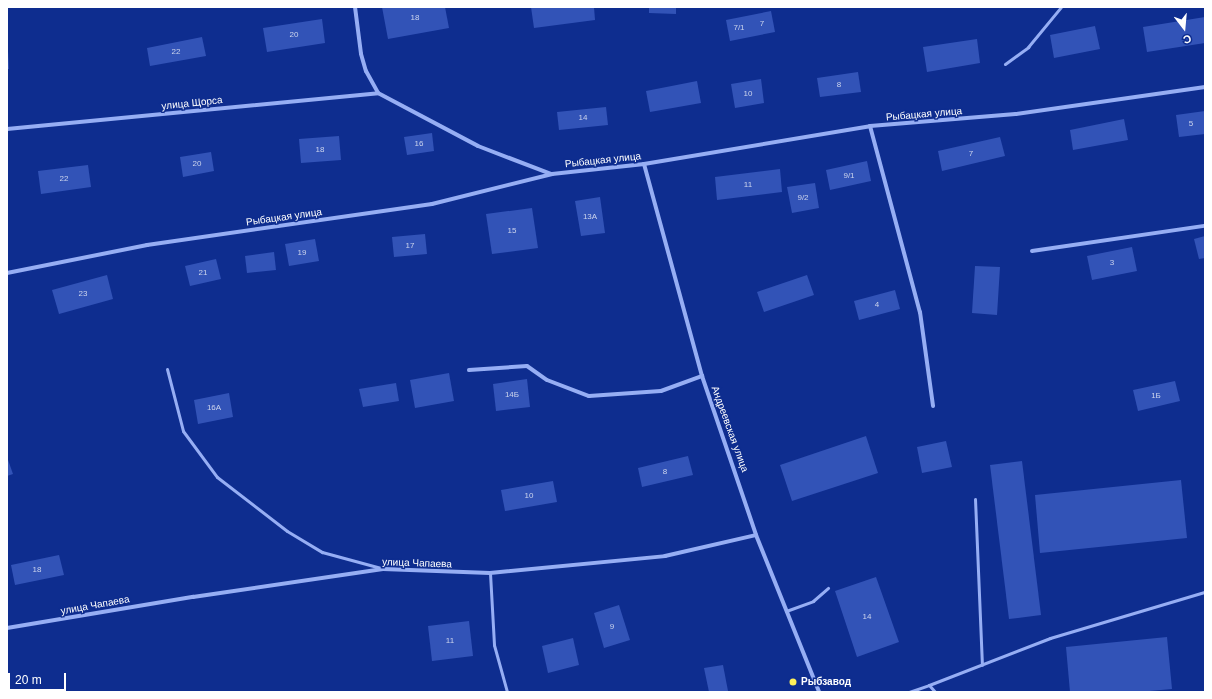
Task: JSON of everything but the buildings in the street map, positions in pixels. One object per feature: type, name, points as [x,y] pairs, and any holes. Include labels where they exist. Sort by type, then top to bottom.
[{"type":"street","points":[[355,7],[361,54],[366,71],[378,93],[478,146],[552,174]]},
{"type":"street","name":"Рыбацкая улица","points":[[7,273],[147,245],[432,204],[552,174],[644,164],[870,126],[1016,114],[1205,87]]},
{"type":"street","name":"улица Щорса","points":[[7,129],[378,93]]},
{"type":"street","points":[[870,126],[920,312],[933,406]]},
{"type":"street","name":"Андреевская улица","points":[[644,164],[702,376],[756,535],[819,692]]},
{"type":"street","points":[[1032,251],[1204,226]]},
{"type":"street","points":[[469,370],[527,366],[547,380],[589,396],[661,391],[702,376]]},
{"type":"street","name":"улица Чапаева","points":[[7,628],[192,597],[383,569],[490,573],[665,556],[756,535]]},
{"type":"lane","points":[[1005,64],[1028,47],[1061,7]]},
{"type":"lane","points":[[167,369],[183,431],[218,477],[287,531],[322,552],[383,569]]},
{"type":"lane","points":[[974,499],[982,665]]},
{"type":"lane","points":[[490,573],[494,644],[507,692]]},
{"type":"lane","points":[[786,611],[813,601],[828,588]]},
{"type":"lane","points":[[909,692],[1050,638],[1205,592],[1205,691]]},
{"type":"lane","points":[[929,685],[935,692]]},
{"type":"place","name":"Рыбзавод","points":[[793,682]]}]
